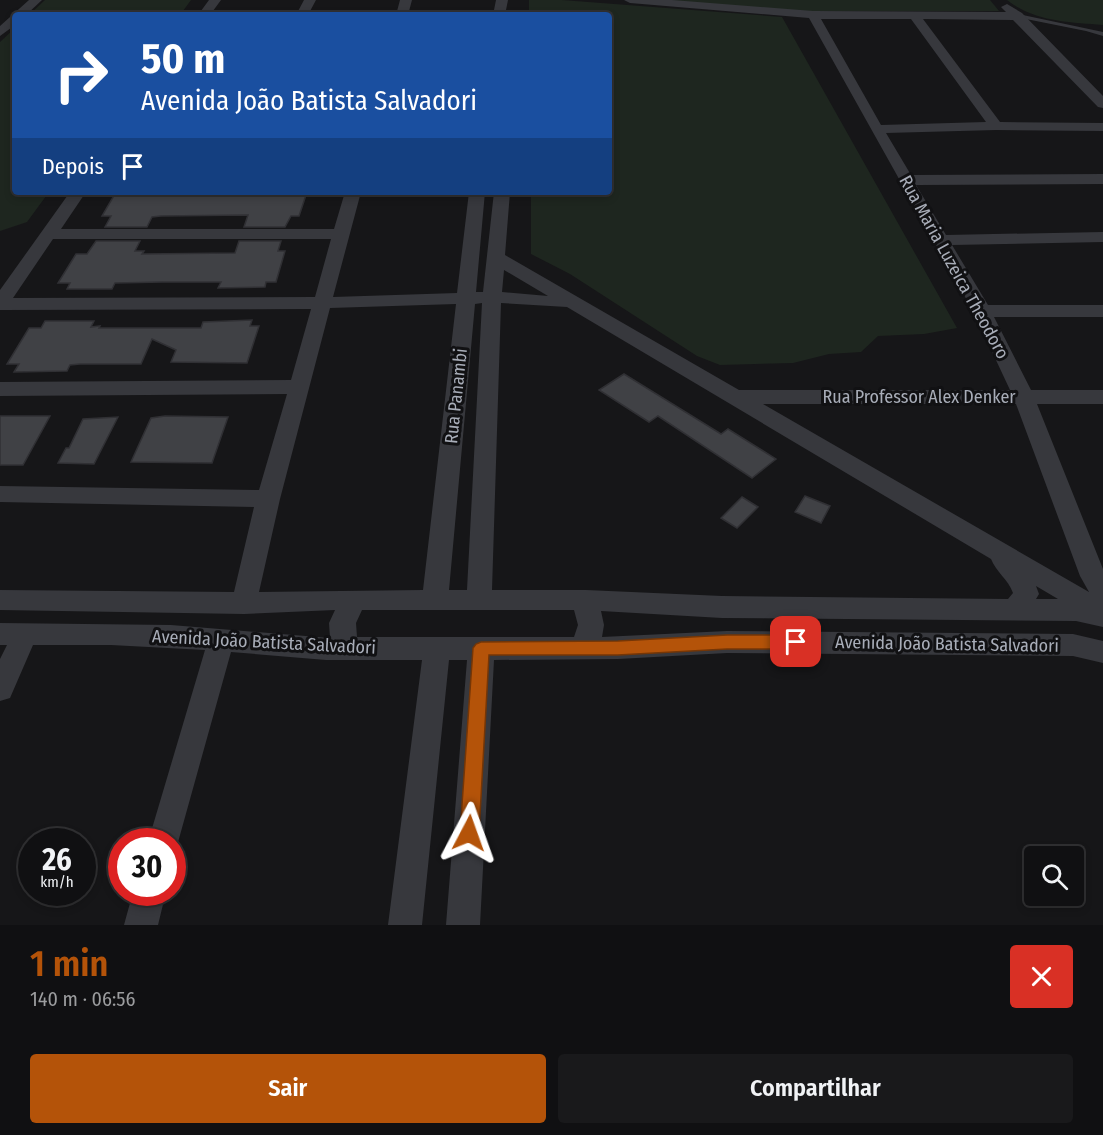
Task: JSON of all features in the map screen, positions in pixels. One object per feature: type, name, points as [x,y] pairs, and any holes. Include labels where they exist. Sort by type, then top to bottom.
[{"type":"street","points":[[22,12],[36,0]]},
{"type":"street","points":[[630,0],[813,15],[1018,16]]},
{"type":"street","points":[[1000,0],[1103,104]]},
{"type":"street","name":"Rua Maria Luzeica Theodoro","points":[[813,15],[876,129],[943,240],[982,311],[1024,398],[1093,576],[1103,594]]},
{"type":"street","points":[[914,15],[996,126]]},
{"type":"street","points":[[0,32],[12,22]]},
{"type":"street","points":[[876,129],[996,126],[1103,127]]},
{"type":"street","points":[[906,180],[1103,179]]},
{"type":"street","points":[[0,303],[76,195]]},
{"type":"street","points":[[244,603],[268,499],[352,195]]},
{"type":"street","name":"Rua Panambi","points":[[435,600],[477,195]]},
{"type":"street","name":"Rua Panambi","points":[[478,600],[492,298],[502,195]]},
{"type":"street","points":[[48,234],[341,234]]},
{"type":"street","points":[[943,240],[1103,237]]},
{"type":"street","points":[[495,258],[736,397],[1103,615]]},
{"type":"street","points":[[0,303],[322,303],[529,298],[578,306]]},
{"type":"street","points":[[982,311],[1103,310]]},
{"type":"street","points":[[0,389],[300,387]]},
{"type":"street","name":"Rua Professor Alex Denker","points":[[736,397],[1103,397]]},
{"type":"street","points":[[0,494],[268,499]]},
{"type":"street","points":[[991,548],[1020,578],[1026,594],[1014,611]]},
{"type":"street","name":"Avenida João Batista Salvadori","points":[[0,600],[244,603],[355,600],[582,601],[722,607],[1076,610],[1103,615]]},
{"type":"street","points":[[347,649],[341,633],[341,623],[355,600]]},
{"type":"street","points":[[581,648],[588,642],[591,631],[591,617],[582,601]]},
{"type":"street","points":[[0,688],[12,634]]},
{"type":"street","name":"Avenida João Batista Salvadori","points":[[12,634],[111,634],[347,649],[581,648],[751,642],[1073,645],[1103,652]]},
{"type":"street","points":[[169,828],[221,640]]},
{"type":"street","points":[[463,925],[481,648]]},
{"type":"street","points":[[405,925],[436,649]]},
{"type":"street","points":[[141,925],[146,906]]},
{"type":"lane","points":[[1018,16],[1087,28],[1103,34]]},
{"type":"shaded area","points":[[45,0],[191,0],[182,12],[32,12]]},
{"type":"shaded area","points":[[529,0],[562,0],[782,17],[957,328],[924,334],[878,336],[861,352],[829,354],[793,363],[720,365],[697,356],[570,274],[531,254],[531,195],[612,195],[612,12],[529,12]]},
{"type":"shaded area","points":[[657,0],[990,0],[999,11],[788,11]]},
{"type":"shaded area","points":[[1007,0],[1103,0],[1103,25],[1065,22],[1041,17]]},
{"type":"shaded area","points":[[12,31],[12,195],[47,195],[27,222],[0,231],[0,42]]},
{"type":"building","points":[[114,195],[306,195],[299,216],[291,216],[285,227],[244,227],[248,215],[161,216],[152,217],[147,227],[105,227],[111,216],[102,216]]},
{"type":"building","points":[[96,241],[140,241],[135,251],[144,251],[142,254],[235,253],[239,241],[281,241],[278,251],[285,251],[276,282],[266,282],[265,287],[218,288],[221,282],[163,282],[115,283],[112,289],[67,289],[70,283],[58,283],[76,254],[87,254]]},
{"type":"building","points":[[252,320],[250,326],[259,326],[247,363],[171,362],[176,350],[152,339],[141,364],[80,364],[70,365],[67,371],[14,372],[19,364],[7,364],[29,328],[41,328],[45,321],[94,321],[91,327],[100,326],[99,328],[201,328],[203,322]]},
{"type":"building","points":[[624,374],[721,434],[728,429],[776,459],[752,478],[658,416],[649,422],[599,390]]},
{"type":"building","points":[[0,416],[50,416],[23,465],[0,465]]},
{"type":"building","points":[[165,416],[228,417],[212,463],[131,462],[151,418]]},
{"type":"building","points":[[118,417],[94,464],[58,463],[66,448],[69,448],[83,419]]},
{"type":"building","points":[[805,496],[830,506],[821,523],[795,512]]},
{"type":"building","points":[[742,497],[758,507],[737,528],[721,518]]},
{"type":"route","points":[[469,833],[481,648],[618,648],[727,642],[796,642]]}]
